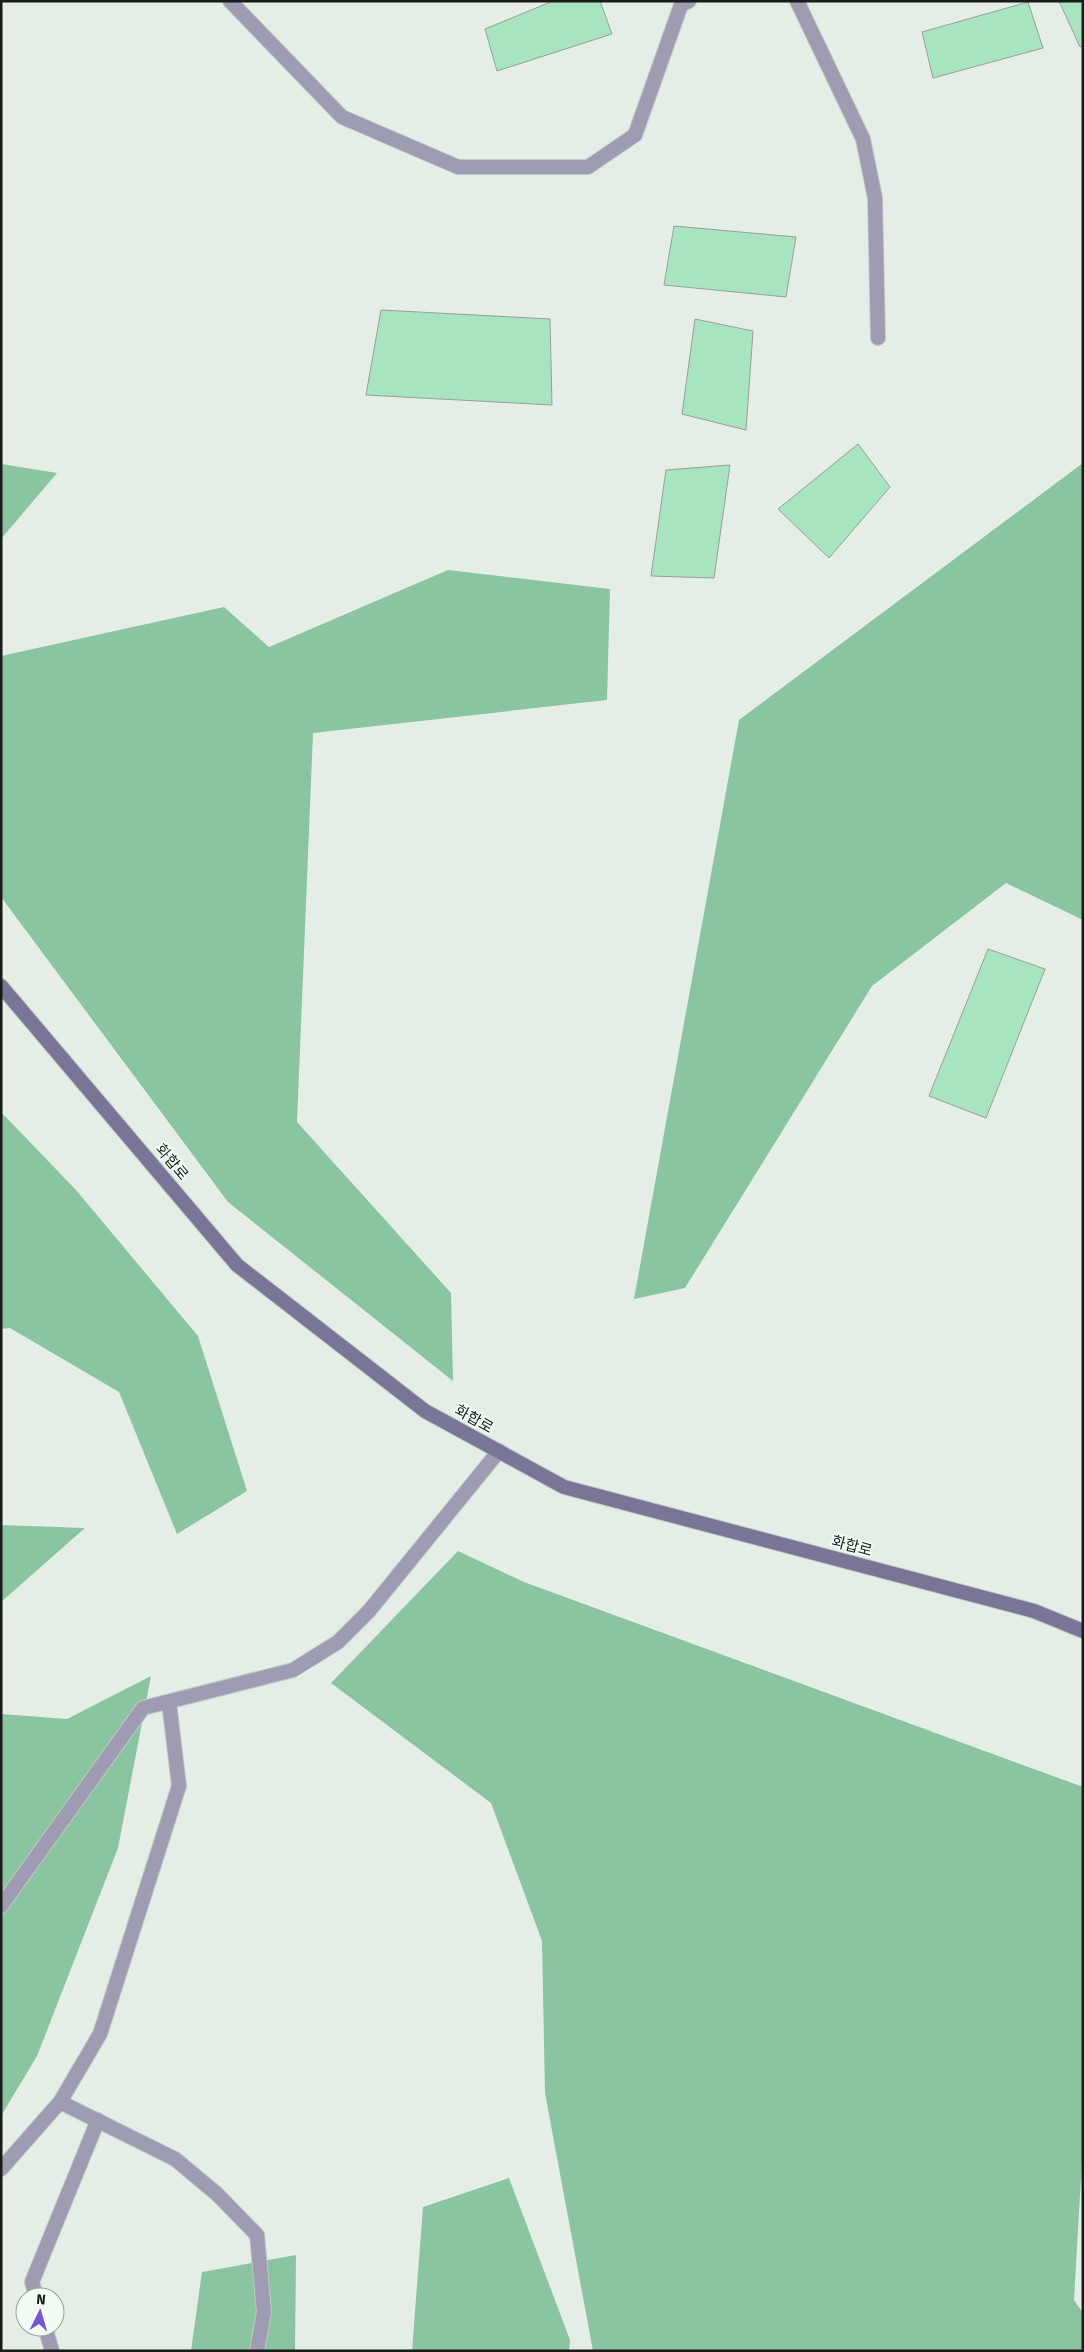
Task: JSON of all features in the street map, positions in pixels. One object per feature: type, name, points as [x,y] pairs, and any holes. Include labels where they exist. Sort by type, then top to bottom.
[{"type":"main road","name":"화합로","points":[[1,986],[238,1264],[426,1410],[564,1487],[1034,1611],[1083,1631]]},
{"type":"street","points":[[230,1],[342,117],[458,167],[588,167],[635,135],[681,5],[689,1]]},
{"type":"street","points":[[797,1],[863,139],[875,198],[878,338]]},
{"type":"street","points":[[1,1906],[143,1708],[293,1670],[338,1642],[369,1611],[498,1451]]},
{"type":"street","points":[[1,2169],[60,2102],[100,2034],[179,1786],[169,1702]]},
{"type":"street","points":[[60,2102],[175,2159],[217,2194],[257,2236],[264,2312],[257,2351]]},
{"type":"street","points":[[33,2287],[32,2282],[98,2120]]},
{"type":"street","points":[[48,2337],[52,2351]]},
{"type":"green space","points":[[1083,463],[1083,920],[1006,883],[872,986],[685,1288],[634,1299],[739,720]]},
{"type":"green space","points":[[1,464],[57,473],[1,539]]},
{"type":"green space","points":[[448,570],[610,589],[607,700],[313,733],[297,1122],[451,1293],[453,1381],[228,1202],[1,897],[1,656],[224,607],[269,647]]},
{"type":"green space","points":[[1,1112],[76,1190],[198,1336],[247,1491],[177,1534],[119,1392],[10,1328],[1,1329]]},
{"type":"green space","points":[[1,1525],[85,1528],[1,1602]]},
{"type":"green space","points":[[458,1551],[524,1582],[1083,1787],[1083,2142],[1074,2300],[1083,2313],[1083,2351],[593,2351],[545,2093],[542,1941],[491,1803],[331,1683]]},
{"type":"green space","points":[[151,1676],[118,1848],[37,2056],[1,2116],[1,1714],[67,1719]]},
{"type":"green space","points":[[509,2178],[570,2340],[569,2351],[412,2351],[423,2207]]},
{"type":"green space","points":[[296,2255],[295,2351],[191,2351],[202,2272]]},
{"type":"building","points":[[553,1],[600,1],[612,34],[497,71],[485,29]]},
{"type":"building","points":[[1059,1],[1083,1],[1083,46],[1080,47]]},
{"type":"building","points":[[1028,2],[1043,48],[933,78],[922,32]]},
{"type":"building","points":[[674,226],[796,237],[786,297],[664,285]]},
{"type":"building","points":[[381,310],[550,319],[552,405],[366,395]]},
{"type":"building","points":[[695,319],[753,331],[746,430],[682,414]]},
{"type":"building","points":[[858,444],[890,487],[829,558],[778,509]]},
{"type":"building","points":[[730,465],[714,578],[651,576],[666,470]]},
{"type":"building","points":[[988,949],[1045,969],[986,1118],[929,1096]]}]
